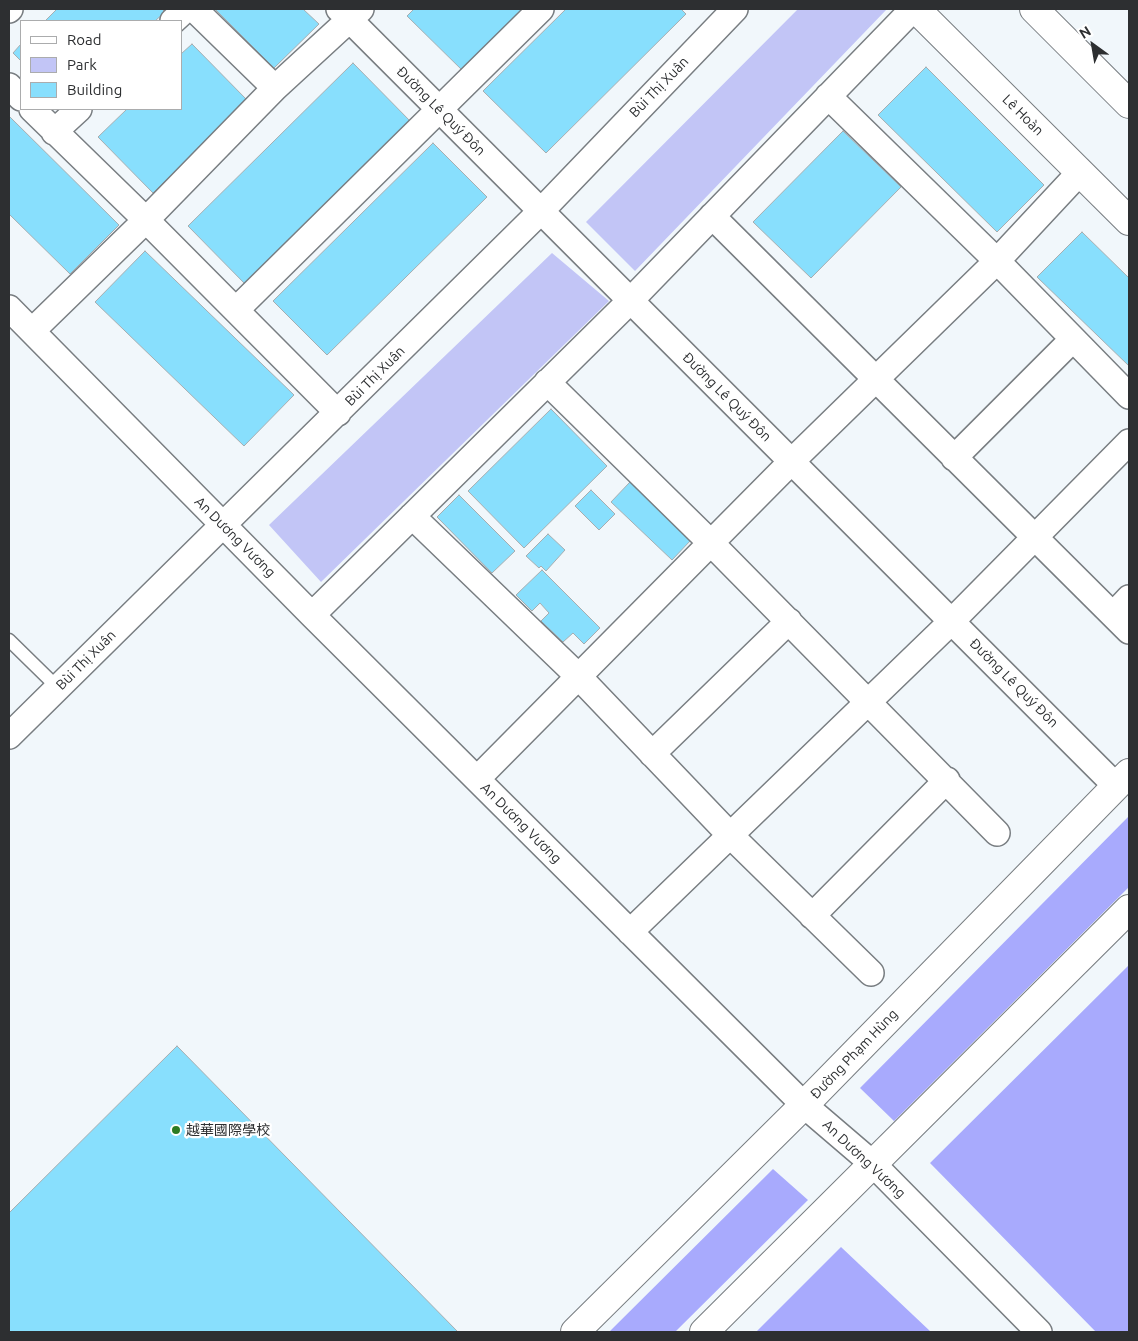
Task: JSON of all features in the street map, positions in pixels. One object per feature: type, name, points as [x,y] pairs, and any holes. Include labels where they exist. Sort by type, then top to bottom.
[{"type":"street","points":[[174,20],[186,9]]},
{"type":"street","points":[[194,9],[275,88]]},
{"type":"street","points":[[236,310],[541,9]]},
{"type":"street","points":[[312,615],[630,300],[914,9]]},
{"type":"street","name":"Lê Hoàn","points":[[914,9],[1129,221]]},
{"type":"street","points":[[1034,9],[1129,104]]},
{"type":"street","name":"Bùi Thị Xuân","points":[[9,736],[541,211],[727,11]]},
{"type":"street","points":[[32,332],[146,220],[350,13]]},
{"type":"street","name":"Đường Lê Quý Đôn","points":[[350,13],[440,110],[952,621],[1123,779]]},
{"type":"street","points":[[9,86],[20,97]]},
{"type":"street","points":[[828,96],[997,261],[1129,396]]},
{"type":"street","points":[[33,110],[146,220],[338,413]]},
{"type":"street","points":[[54,132],[78,110]]},
{"type":"street","points":[[477,779],[792,461],[997,261],[1080,172]]},
{"type":"street","points":[[712,216],[1035,537],[1124,615]]},
{"type":"street","name":"An Dương Vương","points":[[9,308],[312,615],[804,1105],[873,1164],[1039,1332]]},
{"type":"street","points":[[954,458],[1073,339]]},
{"type":"street","points":[[547,382],[711,543],[998,833]]},
{"type":"street","points":[[630,932],[952,621],[1129,442]]},
{"type":"street","points":[[412,516],[578,676],[730,835],[871,973]]},
{"type":"street","points":[[652,754],[789,621]]},
{"type":"street","name":"Đường Phạm Hùng","points":[[575,1332],[804,1105],[1123,779]]},
{"type":"street","points":[[812,916],[947,780]]},
{"type":"street","points":[[704,1332],[1129,909]]},
{"type":"lane","points":[[9,640],[58,688]]},
{"type":"green space","points":[[798,9],[887,9],[635,271],[586,222]]},
{"type":"green space","points":[[552,253],[609,301],[321,582],[269,525]]},
{"type":"shaded area","points":[[1129,816],[1129,887],[894,1121],[860,1088]]},
{"type":"shaded area","points":[[1129,965],[1129,1332],[1096,1332],[930,1163]]},
{"type":"shaded area","points":[[773,1169],[808,1200],[675,1332],[609,1332]]},
{"type":"shaded area","points":[[841,1247],[931,1332],[756,1332]]},
{"type":"building","points":[[57,9],[162,9],[165,12],[156,20],[46,20]]},
{"type":"building","points":[[215,9],[303,9],[319,24],[274,68]]},
{"type":"building","points":[[414,9],[528,9],[465,73],[407,16]]},
{"type":"building","points":[[566,9],[681,9],[686,14],[546,153],[483,91]]},
{"type":"building","points":[[192,44],[247,100],[153,193],[98,137],[126,110],[182,110],[182,53]]},
{"type":"building","points":[[20,45],[20,60],[13,53]]},
{"type":"building","points":[[353,63],[413,124],[248,287],[188,226]]},
{"type":"building","points":[[926,67],[1044,185],[997,232],[878,115]]},
{"type":"building","points":[[9,116],[119,225],[70,274],[9,214]]},
{"type":"building","points":[[843,131],[901,187],[811,278],[753,222]]},
{"type":"building","points":[[433,143],[487,197],[327,355],[273,301]]},
{"type":"building","points":[[1082,232],[1129,278],[1129,366],[1037,277]]},
{"type":"building","points":[[145,251],[294,395],[244,446],[95,302]]},
{"type":"building","points":[[551,409],[607,466],[524,548],[468,491]]},
{"type":"building","points":[[630,482],[691,540],[672,560],[611,502]]},
{"type":"building","points":[[591,490],[615,514],[599,530],[575,506]]},
{"type":"building","points":[[459,495],[515,551],[492,573],[437,517]]},
{"type":"building","points":[[548,534],[565,550],[546,571],[541,566],[539,568],[526,556]]},
{"type":"building","points":[[542,570],[600,628],[584,644],[573,633],[563,642],[541,621],[549,613],[540,603],[532,611],[516,595]]},
{"type":"building","name":"越華國際學校","points":[[177,1046],[458,1332],[9,1332],[9,1213]]},
{"type":"place","name":"越華國際學校","points":[[176,1130]]}]
